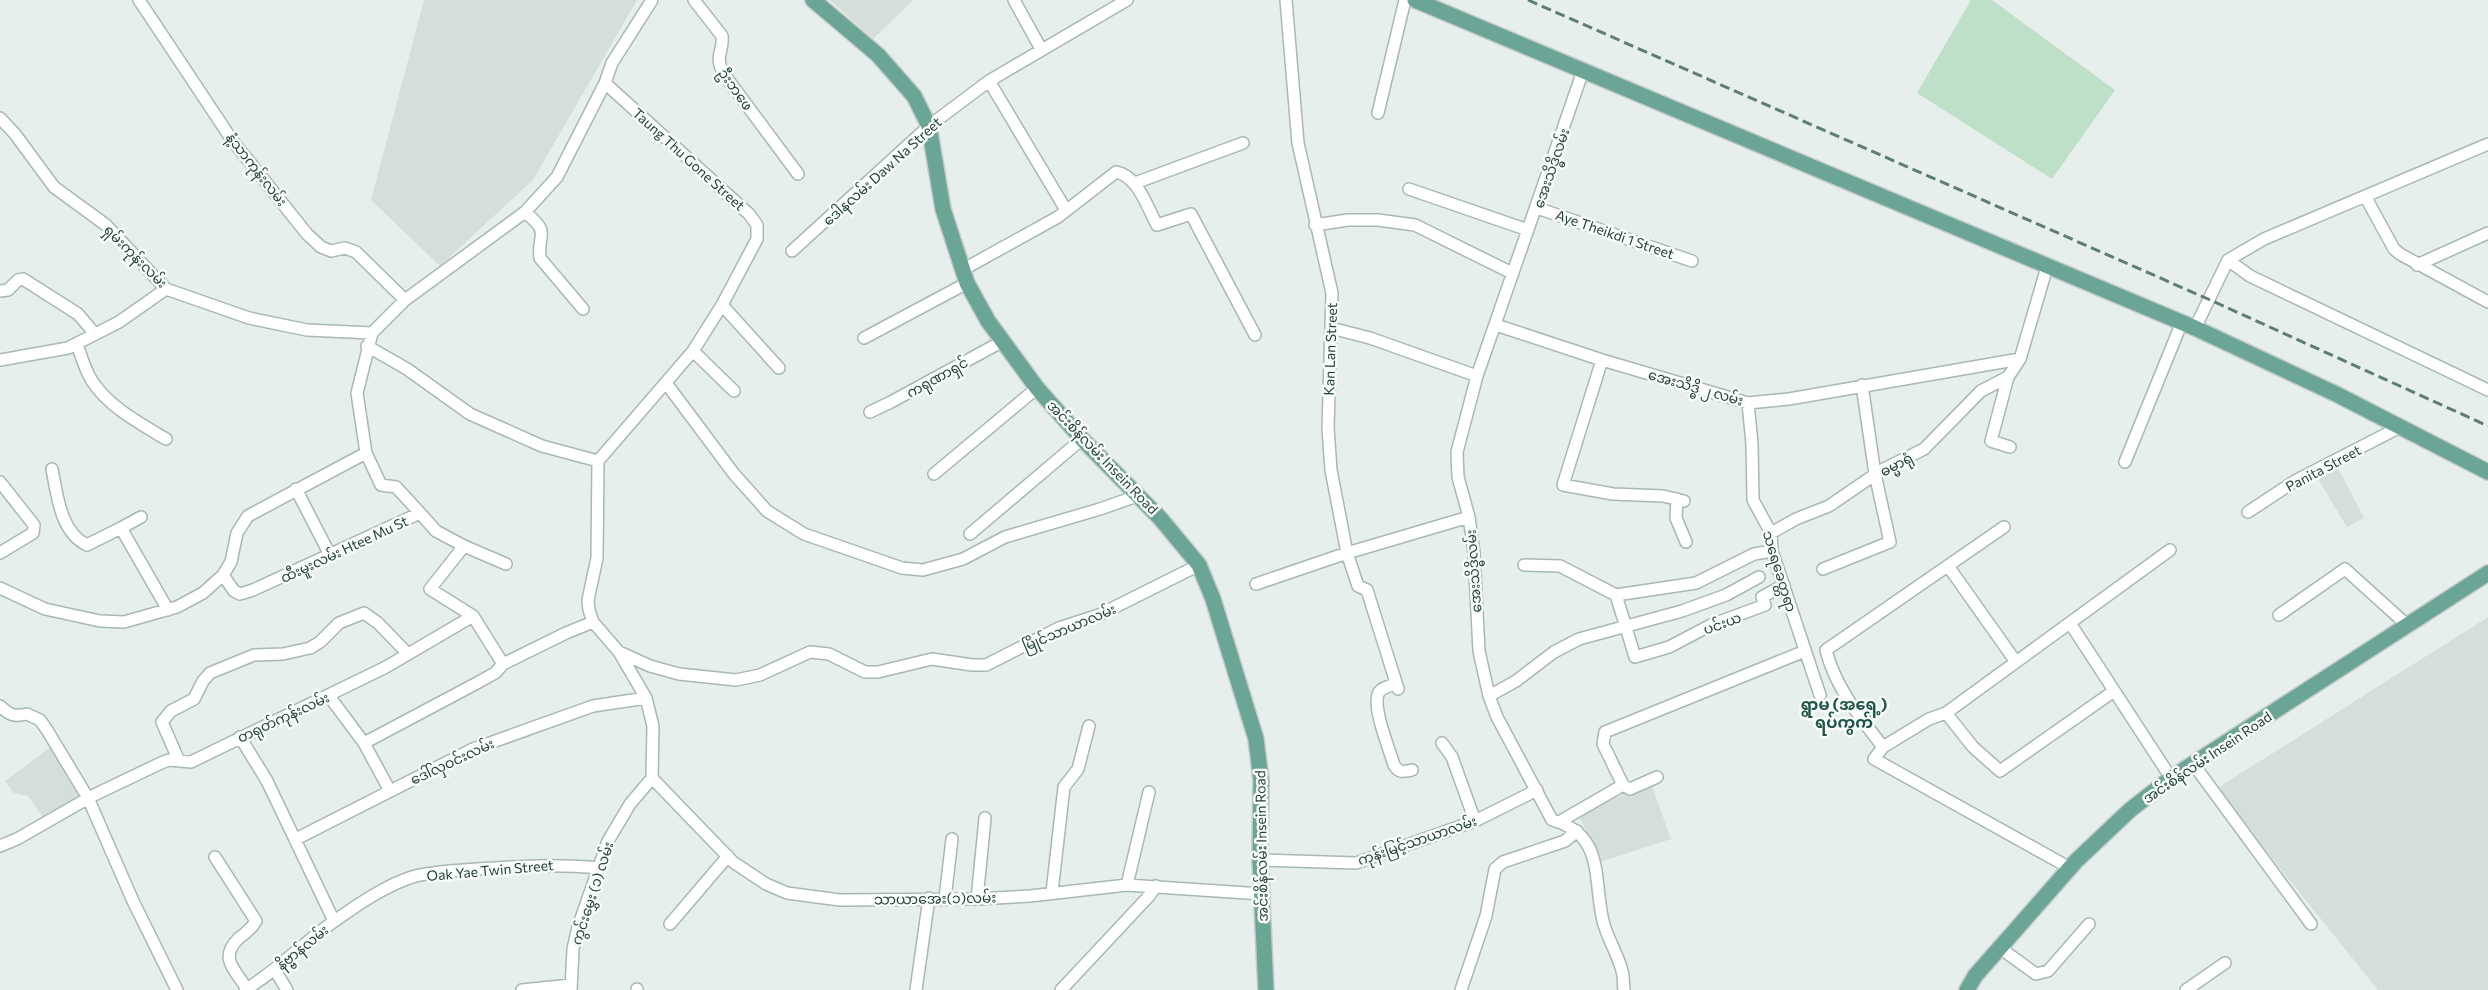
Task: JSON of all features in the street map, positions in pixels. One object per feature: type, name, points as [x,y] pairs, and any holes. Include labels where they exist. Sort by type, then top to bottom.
[{"type":"main road","name":"အင်းစိန်လမ်း Insein Road","points":[[813,0],[878,55],[899,76],[914,96],[929,126],[943,209],[966,276],[988,321],[1036,388],[1082,439],[1160,518],[1199,565],[1219,618],[1256,739],[1261,780],[1260,860],[1266,990]]},
{"type":"main road","points":[[1415,0],[2188,325],[2336,394],[2488,472]]},
{"type":"main road","name":"အင်းစိန်လမ်း Insein Road","points":[[1967,990],[1975,976],[2070,868],[2130,810],[2172,778],[2488,572]]},
{"type":"street","name":"နံ့သာကုန်းလမ်း","points":[[139,0],[232,140],[308,234],[321,247],[331,251],[344,248],[356,252],[404,300]]},
{"type":"street","points":[[420,513],[396,487],[380,485],[366,454],[358,393],[367,346],[372,333],[404,300],[525,212],[557,176],[605,83],[612,63],[652,0]]},
{"type":"street","name":"ဦးဘဖေ","points":[[694,0],[722,36],[723,43],[718,57],[723,73],[798,174]]},
{"type":"street","points":[[1014,0],[1041,49]]},
{"type":"street","name":"ဒေါနလမ်း Daw Na Street","points":[[792,251],[929,126],[989,81],[1127,0]]},
{"type":"street","name":"Kan Lan Street","points":[[1286,0],[1298,143],[1315,225],[1332,293],[1328,428],[1331,470],[1346,553],[1358,586],[1367,590],[1397,686],[1382,690],[1378,694],[1379,713],[1397,770],[1402,772],[1412,770]]},
{"type":"street","points":[[1378,113],[1405,0]]},
{"type":"street","name":"အေးသိဒ္ဓိလမ်း","points":[[1578,831],[1552,820],[1497,717],[1489,696],[1479,651],[1474,553],[1469,518],[1458,477],[1457,452],[1477,376],[1496,326],[1512,273],[1538,208],[1583,71]]},
{"type":"street","points":[[989,81],[1066,210]]},
{"type":"street","name":"Taung Thu Gone Street","points":[[598,460],[693,351],[722,305],[756,239],[757,225],[749,214],[605,83]]},
{"type":"street","name":"ရှမ်းကုန်းလမ်း","points":[[0,118],[15,134],[54,187],[106,225],[166,289],[249,318],[307,330],[372,333]]},
{"type":"street","points":[[1135,183],[1243,142]]},
{"type":"street","points":[[2125,462],[2188,325],[2228,260],[2264,239],[2488,144]]},
{"type":"street","points":[[864,338],[966,276],[1058,216],[1116,172],[1126,174],[1135,183],[1157,225],[1191,214],[1255,334]]},
{"type":"street","points":[[1409,189],[1528,230]]},
{"type":"street","points":[[2365,196],[2394,249],[2417,265],[2488,302]]},
{"type":"street","name":"Aye Theikdi 1 Street","points":[[1538,208],[1692,261]]},
{"type":"street","points":[[525,212],[538,224],[543,236],[540,258],[583,309]]},
{"type":"street","points":[[1315,225],[1348,220],[1378,220],[1415,225],[1512,273]]},
{"type":"street","points":[[2417,265],[2488,233]]},
{"type":"street","points":[[2228,260],[2250,276],[2488,390]]},
{"type":"street","points":[[2010,447],[1991,441],[2008,377],[2020,359],[2047,267]]},
{"type":"street","points":[[4,291],[18,280],[23,279],[78,314],[95,334]]},
{"type":"street","points":[[0,360],[68,348],[119,322],[166,289]]},
{"type":"street","points":[[722,305],[779,368]]},
{"type":"street","name":"အေးသိဒ္ဓိ ၂ လမ်း","points":[[1496,326],[1602,360],[1748,403],[1789,399],[2020,359]]},
{"type":"street","points":[[1331,328],[1370,338],[1477,376]]},
{"type":"street","name":"ကရုဏာရှင်","points":[[870,412],[1003,341]]},
{"type":"street","points":[[76,344],[92,381],[104,395],[133,420],[166,439]]},
{"type":"street","points":[[367,346],[407,369],[470,414],[542,446],[598,460],[598,558],[588,600],[593,622],[619,652],[646,698],[653,726],[652,778]]},
{"type":"street","points":[[693,351],[734,391]]},
{"type":"street","points":[[1602,360],[1563,486],[1613,494],[1663,496],[1680,500],[1676,518],[1686,542]]},
{"type":"street","name":"ဓမ္မာရုံ","points":[[1771,533],[1796,519],[1829,506],[1876,474],[1924,449],[1981,391],[2008,377]]},
{"type":"street","points":[[666,383],[734,474],[767,511],[804,534],[902,568],[923,570],[963,559],[1005,537],[1137,496]]},
{"type":"street","points":[[1823,569],[1890,542],[1876,474],[1862,385]]},
{"type":"street","points":[[934,474],[1036,388]]},
{"type":"street","name":"သရေခေတ္တရာ","points":[[1748,403],[1752,444],[1753,500],[1771,533],[1772,551],[1820,695]]},
{"type":"street","name":"Panita Street","points":[[2248,512],[2295,481],[2400,427]]},
{"type":"street","points":[[970,534],[1082,439]]},
{"type":"street","points":[[0,588],[24,601],[59,612],[100,621],[124,622],[177,607],[203,593],[223,575],[231,562],[237,533],[248,516],[296,489],[366,454]]},
{"type":"street","points":[[52,469],[62,512],[68,526],[81,542],[87,545],[141,517]]},
{"type":"street","points":[[0,482],[34,525],[33,532],[0,553]]},
{"type":"street","points":[[296,489],[330,555]]},
{"type":"street","name":"ထီးမူးလမ်း Htee Mu St","points":[[223,575],[234,591],[240,594],[420,513],[436,531],[464,546],[506,564]]},
{"type":"street","points":[[1256,584],[1346,553],[1469,518]]},
{"type":"street","points":[[1883,747],[1858,714],[1831,671],[1826,650],[2004,526]]},
{"type":"street","points":[[121,528],[168,610]]},
{"type":"street","points":[[464,546],[430,588],[473,616],[503,664]]},
{"type":"street","points":[[2070,868],[1874,759],[1883,747],[1928,719],[1946,713],[2170,550]]},
{"type":"street","points":[[1524,565],[1560,566],[1616,595],[1696,583],[1754,554],[1772,551]]},
{"type":"street","name":"မြိုင်သာယာလမ်း","points":[[619,652],[650,666],[679,674],[736,680],[760,675],[810,652],[828,654],[864,672],[878,672],[932,659],[972,665],[986,664],[1059,628],[1099,615],[1199,565]]},
{"type":"street","points":[[1948,566],[2016,662]]},
{"type":"street","points":[[2279,615],[2345,569],[2408,625]]},
{"type":"street","points":[[1489,696],[1516,681],[1554,652],[1579,639],[1682,611],[1726,595],[1759,577]]},
{"type":"street","name":"ပင်းယ","points":[[1626,627],[1635,657],[1669,647],[1712,625],[1765,606],[1762,597],[1784,585]]},
{"type":"street","points":[[1616,595],[1626,627]]},
{"type":"street","points":[[179,761],[162,722],[171,711],[194,700],[203,681],[210,673],[254,655],[283,654],[310,648],[320,642],[339,624],[364,613],[378,623],[408,654]]},
{"type":"street","name":"တရုတ်ကုန်းလမ်း","points":[[0,846],[17,839],[88,798],[161,763],[191,762],[328,696],[408,654],[473,616]]},
{"type":"street","points":[[364,743],[478,683],[495,673],[503,664],[593,622]]},
{"type":"street","points":[[2070,623],[2172,778]]},
{"type":"street","points":[[1657,777],[1630,789],[1623,785],[1603,744],[1605,732],[1805,650]]},
{"type":"street","points":[[1946,713],[1973,747],[2000,771],[2114,691]]},
{"type":"street","points":[[328,696],[364,743],[390,791]]},
{"type":"street","name":"ဒေါ်လှဝင်းလမ်း","points":[[296,840],[472,749],[593,706],[646,698]]},
{"type":"street","points":[[0,706],[9,714],[17,716],[27,714],[40,720],[88,798],[133,901],[178,990]]},
{"type":"street","points":[[1052,892],[1064,787],[1078,769],[1089,726]]},
{"type":"street","points":[[240,737],[267,781],[334,921]]},
{"type":"street","points":[[1442,743],[1452,757],[1475,821]]},
{"type":"street","points":[[2194,765],[2311,924]]},
{"type":"street","name":"သာယာအေး(၁)လမ်း","points":[[652,778],[728,856],[755,877],[787,893],[840,900],[978,899],[1030,896],[1127,885],[1262,894]]},
{"type":"street","name":"ကွင်းမွှေး (၁) လမ်း","points":[[571,988],[575,942],[608,841],[630,804],[652,778]]},
{"type":"street","points":[[1559,822],[1623,785]]},
{"type":"street","name":"ကုန်းမြင့်သာယာလမ်း","points":[[1260,860],[1356,862],[1475,821],[1537,790]]},
{"type":"street","points":[[1127,885],[1149,792]]},
{"type":"street","points":[[978,899],[985,818]]},
{"type":"street","points":[[1461,990],[1486,916],[1495,869],[1504,862],[1565,841],[1578,831],[1588,844],[1595,863],[1603,920],[1623,971],[1624,990]]},
{"type":"street","points":[[945,898],[952,839]]},
{"type":"street","points":[[670,924],[728,856]]},
{"type":"street","points":[[216,857],[256,921],[230,947],[228,953],[230,961],[247,990]]},
{"type":"street","name":"Oak Yae Twin Street","points":[[334,921],[379,892],[413,877],[442,871],[561,864],[598,868]]},
{"type":"street","points":[[1061,990],[1150,896],[1156,886]]},
{"type":"street","points":[[916,990],[929,898]]},
{"type":"street","name":"နိဗ္ဗာန်လမ်း","points":[[247,990],[275,970],[334,921]]},
{"type":"street","points":[[2000,948],[2036,974],[2048,972],[2089,924]]},
{"type":"street","points":[[2186,990],[2225,963]]},
{"type":"street","points":[[275,970],[287,990]]},
{"type":"street","points":[[522,990],[571,988]]},
{"type":"shaded area","points":[[424,0],[637,0],[533,180],[440,266],[371,200]]},
{"type":"shaded area","points":[[830,0],[913,0],[873,39]]},
{"type":"shaded area","points":[[2337,466],[2364,518],[2347,527],[2317,477]]},
{"type":"shaded area","points":[[2488,617],[2488,990],[2378,990],[2216,789]]},
{"type":"shaded area","points":[[51,747],[79,796],[43,817],[28,796],[14,793],[5,781]]},
{"type":"shaded area","points":[[1651,783],[1671,839],[1600,862],[1578,813]]},
{"type":"green space","points":[[1971,0],[1992,0],[2115,90],[2052,179],[1917,93]]},
{"type":"railway","points":[[1528,0],[2208,299],[2488,426]]},
{"type":"district","name":"ရွာမ (အရှေ့) ရပ်ကွက်","points":[[1844,712]]}]
